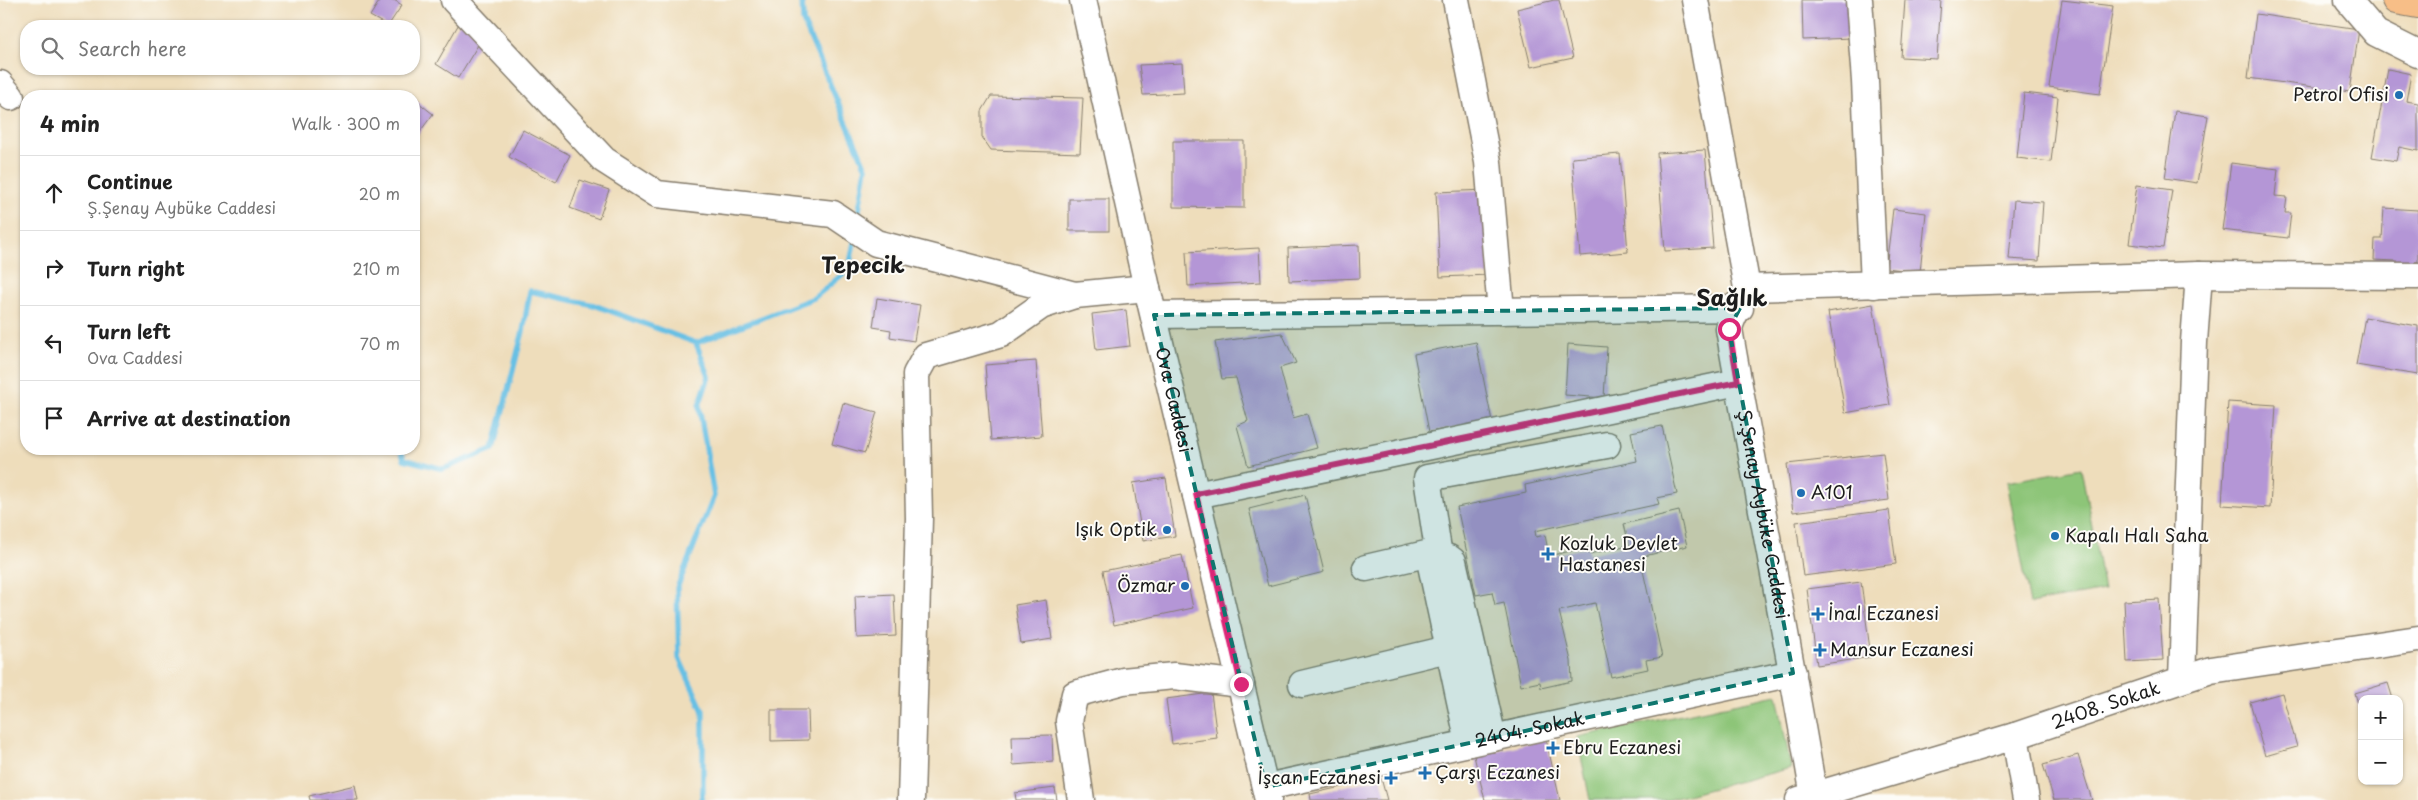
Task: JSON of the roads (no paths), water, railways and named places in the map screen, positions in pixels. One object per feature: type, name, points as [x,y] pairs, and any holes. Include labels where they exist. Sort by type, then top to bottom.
[{"type":"highway","points":[[2396,0],[2418,4]]},
{"type":"street","points":[[454,0],[604,160],[657,194],[833,214],[876,242],[1075,295]]},
{"type":"street","name":"Ova Caddesi","points":[[1083,0],[1147,288],[1267,794]]},
{"type":"street","points":[[1456,0],[1488,162],[1501,311]]},
{"type":"street","points":[[1695,0],[1744,298]]},
{"type":"street","points":[[1859,0],[1866,81],[1874,284]]},
{"type":"street","points":[[2348,0],[2376,33],[2418,54]]},
{"type":"street","points":[[1154,315],[1501,311],[1744,298],[1874,284],[2199,275],[2418,276]]},
{"type":"street","points":[[2182,679],[2194,342],[2199,275]]},
{"type":"street","points":[[911,800],[919,518],[916,374],[926,356],[1001,334],[1041,306],[1075,295],[1147,288]]},
{"type":"street","name":"Ş.Şenay Aybüke Caddesi","points":[[1744,298],[1731,319],[1729,329],[1793,673],[1807,798]]},
{"type":"street","points":[[1196,494],[1738,382]]},
{"type":"street","points":[[1481,741],[1448,649],[1431,565],[1439,554],[1427,478],[1608,445]]},
{"type":"street","points":[[1366,568],[1439,554],[1453,561],[1481,741]]},
{"type":"street","name":"2408. Sokak","points":[[1807,798],[2015,736],[2211,670],[2418,639]]},
{"type":"street","points":[[1302,684],[1448,649]]},
{"type":"street","name":"2404. Sokak","points":[[1267,794],[1481,741],[1793,673]]},
{"type":"street","points":[[1081,800],[1069,721],[1075,694],[1123,681],[1174,676],[1241,684]]},
{"type":"street","points":[[2015,736],[2026,800]]},
{"type":"waterway","points":[[802,0],[803,21],[866,168],[857,222]]},
{"type":"waterway","points":[[403,455],[404,459],[443,469],[493,449],[523,331],[530,291],[594,305],[696,343],[814,298],[849,269],[855,237]]},
{"type":"waterway","points":[[696,343],[709,376],[699,406],[714,496],[677,588],[679,658],[703,711],[703,791],[701,800]]},
{"type":"place","name":"Petrol Ofisi","points":[[2399,95]]},
{"type":"place","name":"A101","points":[[1801,493]]},
{"type":"place","name":"Işık Optik","points":[[1167,530]]},
{"type":"place","name":"Kapalı Halı Saha","points":[[2055,536]]},
{"type":"place","name":"Kozluk Devlet Hastanesi","points":[[1548,554]]},
{"type":"place","name":"Özmar","points":[[1185,586]]},
{"type":"place","name":"İnal Eczanesi","points":[[1818,614]]},
{"type":"place","name":"Mansur Eczanesi","points":[[1820,650]]},
{"type":"place","name":"Ebru Eczanesi","points":[[1553,748]]},
{"type":"place","name":"Çarşı Eczanesi","points":[[1425,773]]},
{"type":"place","name":"İşcan Eczanesi","points":[[1391,778]]},
{"type":"district","name":"Tepecik","points":[[863,265]]},
{"type":"district","name":"Sağlık","points":[[1732,298]]}]
